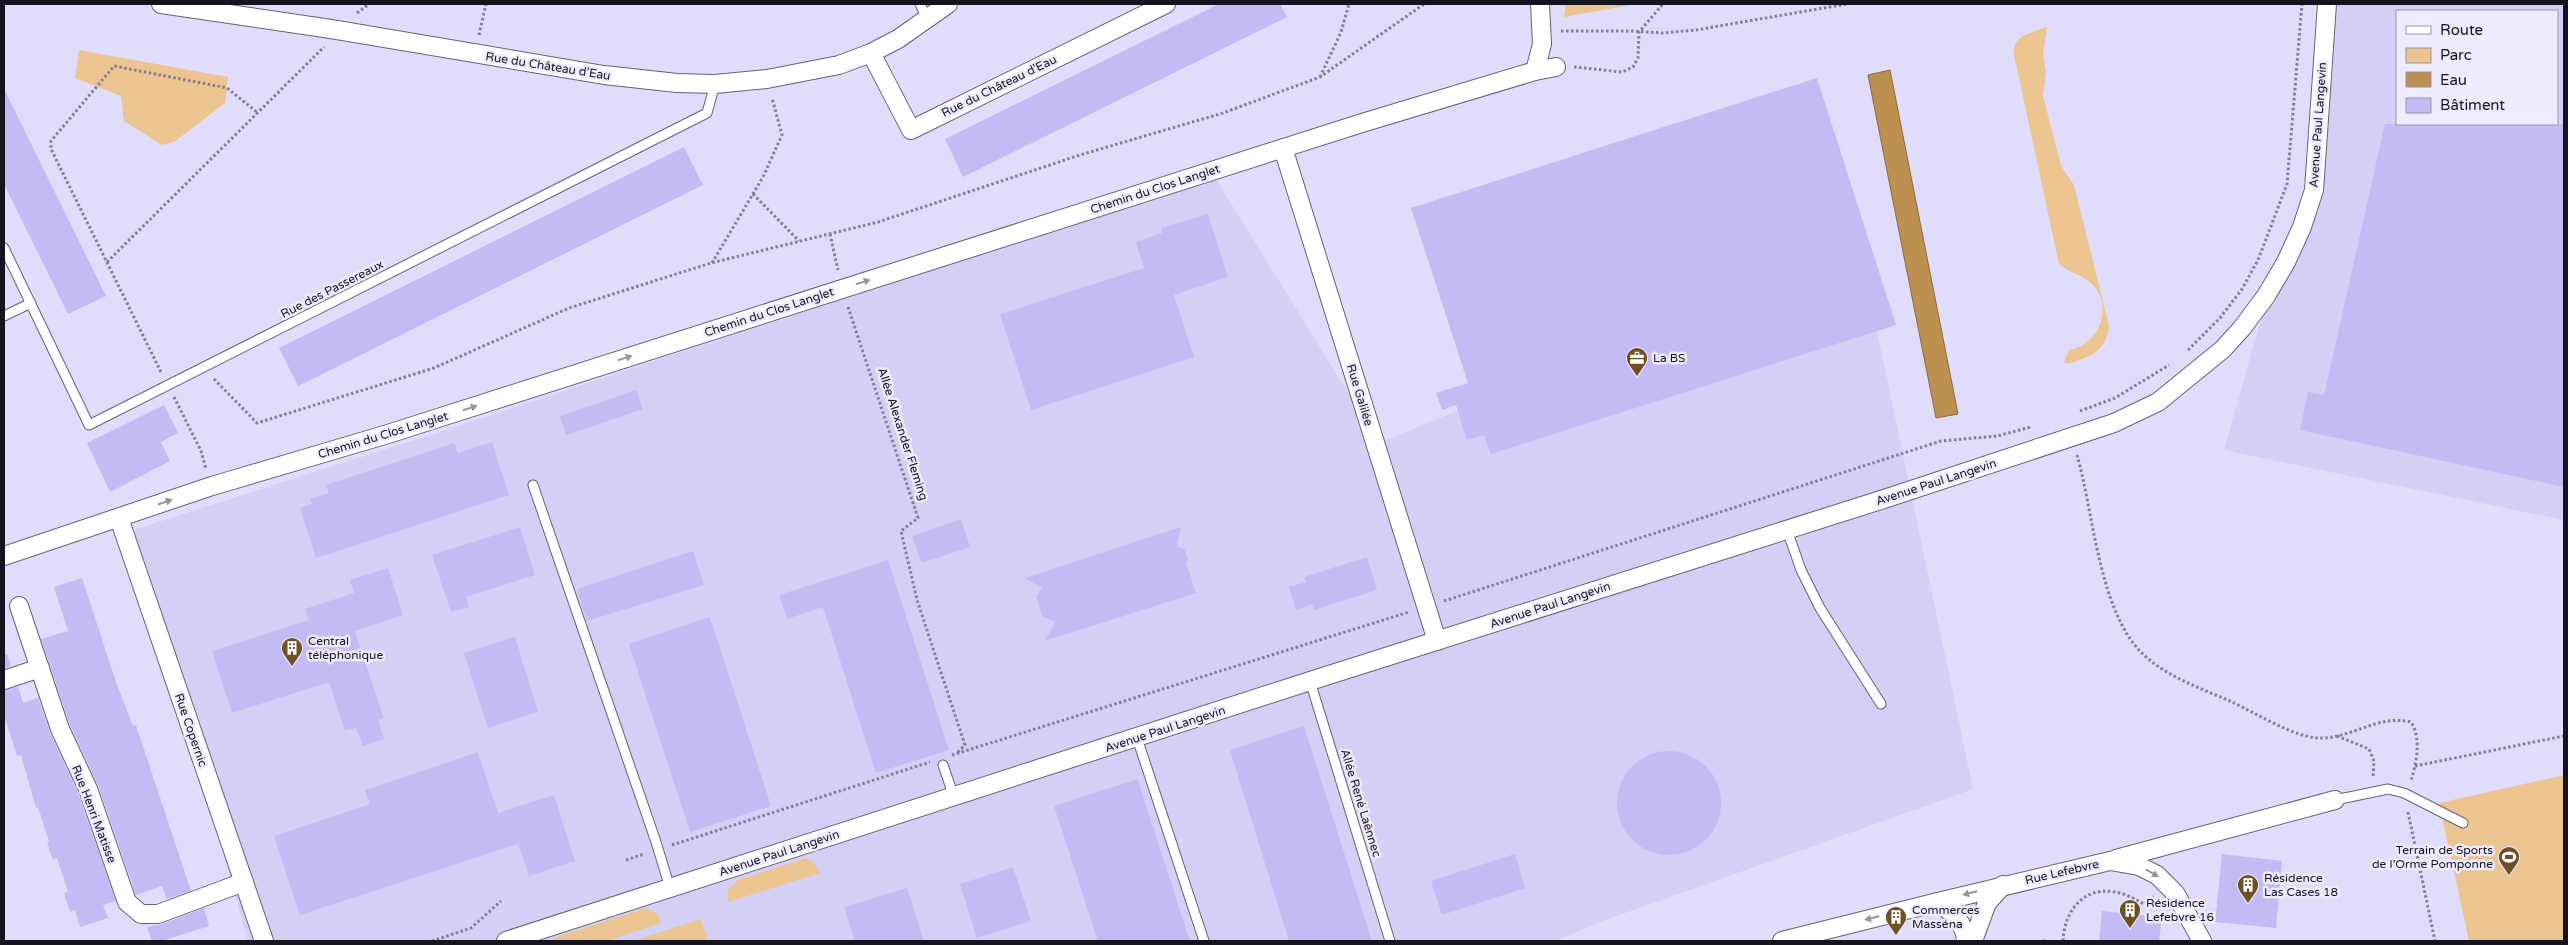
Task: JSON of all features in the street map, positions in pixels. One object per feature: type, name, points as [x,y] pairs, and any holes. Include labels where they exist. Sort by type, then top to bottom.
[{"type":"street","name":"Rue du Château d'Eau","points":[[161,4],[224,9],[476,55],[614,76],[677,83],[715,84],[766,79],[839,64],[871,53],[898,40],[924,12],[948,4]]},
{"type":"street","name":"Rue du Château d'Eau","points":[[871,53],[911,130],[1166,4]]},
{"type":"street","points":[[1535,70],[1541,51],[1540,4]]},
{"type":"street","name":"Avenue Paul Langevin","points":[[506,941],[1310,681],[1787,530],[2114,422],[2158,402],[2223,349],[2242,328],[2266,296],[2286,262],[2302,227],[2314,190],[2327,4]]},
{"type":"street","name":"Chemin du Clos Langlet","points":[[4,556],[212,486],[388,434],[1283,148],[1535,70],[1556,67]]},
{"type":"street","name":"Rue Galilée","points":[[1283,148],[1437,641]]},
{"type":"street","name":"Rue Copernic","points":[[118,518],[264,941]]},
{"type":"street","name":"Rue Henri Matisse","points":[[19,606],[60,729],[88,789],[127,902],[134,910],[142,914],[158,914],[244,882]]},
{"type":"street","points":[[4,680],[40,668]]},
{"type":"street","points":[[2110,861],[2335,800]]},
{"type":"street","name":"Rue Lefebvre","points":[[1782,941],[2003,885],[2110,861],[2140,866],[2157,875],[2175,893],[2202,941]]},
{"type":"street","points":[[1973,941],[1987,903],[2003,885]]},
{"type":"street","points":[[1938,902],[1955,913],[1966,934],[1966,941]]},
{"type":"lane","name":"Rue des Passereaux","points":[[31,303],[89,425],[167,384],[707,114],[715,84]]},
{"type":"lane","points":[[4,248],[31,303],[4,316]]},
{"type":"lane","points":[[532,485],[659,849],[670,888]]},
{"type":"lane","points":[[1787,530],[1800,570],[1820,608],[1881,704]]},
{"type":"lane","name":"Allée René Laënnec","points":[[1310,681],[1389,937]]},
{"type":"lane","points":[[1137,738],[1204,941]]},
{"type":"lane","points":[[942,761],[954,797]]},
{"type":"lane","points":[[2335,800],[2388,789],[2404,793],[2463,823]]},
{"type":"path","points":[[476,55],[486,4]]},
{"type":"path","points":[[1320,77],[1341,32],[1349,4]]},
{"type":"path","points":[[202,368],[257,423],[434,368],[569,308],[711,263],[878,222],[1080,155],[1223,113],[1320,77],[1424,4]]},
{"type":"path","points":[[1556,67],[1602,68],[1622,72],[1633,67],[1638,58],[1639,32],[1663,4]]},
{"type":"path","points":[[1542,31],[1662,34],[1847,4]]},
{"type":"path","points":[[2186,351],[2220,318],[2242,289],[2258,260],[2287,184],[2302,4]]},
{"type":"path","points":[[107,262],[328,43],[331,29]]},
{"type":"path","points":[[212,486],[200,452],[50,144],[114,66],[227,88],[258,113]]},
{"type":"path","points":[[711,263],[753,194],[782,135],[766,79]]},
{"type":"path","points":[[753,194],[800,241]]},
{"type":"path","name":"Allée Alexander Fleming","points":[[830,234],[842,289],[918,518],[901,532],[917,600],[965,745],[956,754]]},
{"type":"path","points":[[2172,363],[2115,398],[2068,416],[2084,480],[2103,572],[2112,603],[2124,630],[2134,645],[2156,665],[2173,675],[2292,730],[2318,738],[2336,736],[2382,721],[2411,722],[2417,742],[2415,766],[2409,787],[2404,793],[2435,941]]},
{"type":"path","points":[[626,860],[942,761],[956,754],[1426,606],[1941,440],[1997,436],[2041,424]]},
{"type":"path","points":[[2336,736],[2359,744],[2369,749],[2373,754],[2372,792]]},
{"type":"path","points":[[2415,766],[2564,736]]},
{"type":"path","points":[[942,761],[956,754]]},
{"type":"path","points":[[2063,941],[2064,926],[2070,911],[2081,900],[2096,892],[2116,892],[2144,904],[2166,884]]},
{"type":"path","points":[[432,941],[471,928],[501,901]]},
{"type":"shaded area","points":[[2335,4],[2564,4],[2564,520],[2224,450],[2260,323],[2297,261],[2319,192]]},
{"type":"shaded area","points":[[1214,176],[1379,443],[1859,245],[1973,789],[1597,923],[1556,941],[248,941],[133,530],[443,431]]},
{"type":"green space","points":[[1566,4],[1636,4],[1564,17]]},
{"type":"green space","points":[[2047,27],[2043,54],[2046,72],[2043,96],[2061,166],[2074,185],[2109,326],[2105,342],[2095,352],[2067,364],[2064,362],[2069,350],[2079,347],[2095,333],[2100,324],[2102,303],[2099,293],[2092,284],[2059,264],[2014,55],[2014,49],[2019,39]]},
{"type":"green space","points":[[79,50],[228,77],[225,103],[174,142],[162,145],[124,121],[121,96],[75,78]]},
{"type":"green space","name":"Terrain de Sports de l’Orme Pomponne","points":[[2564,775],[2564,941],[2469,941],[2439,803]]},
{"type":"green space","points":[[806,858],[813,862],[820,873],[728,902],[728,890],[738,880]]},
{"type":"green space","points":[[646,908],[658,914],[661,923],[607,941],[551,941],[554,938]]},
{"type":"green space","points":[[701,919],[708,941],[633,941]]},
{"type":"water","points":[[1890,70],[1958,414],[1936,418],[1868,75]]},
{"type":"building","points":[[1219,4],[1280,4],[1287,17],[963,177],[945,139]]},
{"type":"building","points":[[1817,78],[1896,325],[1491,454],[1484,435],[1467,440],[1456,405],[1442,410],[1436,393],[1468,383],[1411,208]]},
{"type":"building","points":[[4,89],[106,296],[68,314],[4,184]]},
{"type":"building","points":[[2385,124],[2564,124],[2564,487],[2300,430],[2308,392],[2324,395]]},
{"type":"building","points":[[684,147],[703,185],[298,386],[279,348]]},
{"type":"building","points":[[1208,214],[1228,277],[1174,295],[1194,357],[1031,410],[1000,314],[1144,268],[1136,242],[1162,233],[1161,228]]},
{"type":"building","points":[[636,390],[643,409],[566,435],[560,416]]},
{"type":"building","points":[[164,405],[178,433],[161,442],[170,461],[110,492],[87,443]]},
{"type":"building","points":[[492,442],[509,495],[316,558],[300,508],[312,504],[310,499],[329,493],[326,485],[454,443],[458,453]]},
{"type":"building","points":[[961,519],[970,547],[922,563],[912,536]]},
{"type":"building","points":[[520,527],[535,575],[466,597],[469,607],[451,612],[432,555]]},
{"type":"building","points":[[1181,527],[1177,546],[1185,550],[1188,560],[1186,563],[1196,593],[1045,641],[1055,622],[1042,616],[1036,597],[1042,588],[1025,578]]},
{"type":"building","points":[[693,551],[704,585],[587,621],[577,589]]},
{"type":"building","points":[[1367,557],[1377,590],[1314,610],[1312,604],[1296,610],[1289,587],[1306,582],[1304,577]]},
{"type":"building","points":[[888,560],[949,750],[876,773],[823,607],[787,619],[779,595]]},
{"type":"building","name":"Central téléphonique","points":[[388,568],[403,615],[355,631],[384,718],[378,720],[384,739],[363,746],[356,728],[345,731],[329,682],[232,713],[212,651],[309,620],[305,609],[354,593],[350,580]]},
{"type":"building","points":[[82,578],[117,685],[133,726],[136,725],[191,891],[167,899],[162,886],[136,895],[98,785],[70,725],[41,639],[68,631],[54,587]]},
{"type":"building","points":[[710,617],[771,806],[690,832],[629,644]]},
{"type":"building","points":[[515,637],[538,712],[488,728],[464,653]]},
{"type":"building","points":[[7,654],[11,666],[4,669],[4,655]]},
{"type":"building","points":[[18,687],[23,703],[38,698],[50,733],[78,793],[116,901],[103,905],[108,918],[80,927],[75,910],[70,912],[64,893],[68,892],[57,858],[53,860],[47,842],[49,841],[38,807],[36,808],[21,755],[17,756],[4,715],[4,690]]},
{"type":"building","points":[[1304,726],[1372,941],[1289,941],[1230,750]]},
{"type":"building","points":[[1669,751],[1689,755],[1698,759],[1706,766],[1713,774],[1717,783],[1721,803],[1717,823],[1713,832],[1706,840],[1698,847],[1689,851],[1669,855],[1649,851],[1640,847],[1632,840],[1625,832],[1621,823],[1617,803],[1621,783],[1625,774],[1632,766],[1640,759],[1649,755]]},
{"type":"building","points":[[478,752],[498,813],[554,795],[575,861],[529,876],[518,844],[300,915],[274,836],[370,804],[365,790]]},
{"type":"building","points":[[1138,779],[1190,941],[1098,941],[1054,806]]},
{"type":"building","points":[[1515,854],[1525,888],[1442,915],[1431,881]]},
{"type":"building","name":"Résidence Las Cases 18","points":[[2222,854],[2282,861],[2276,928],[2215,922]]},
{"type":"building","points":[[1013,867],[1031,921],[977,938],[960,884]]},
{"type":"building","points":[[907,888],[924,941],[855,941],[844,907]]},
{"type":"building","points":[[204,908],[209,926],[162,941],[152,941],[147,927],[162,924]]},
{"type":"building","name":"Résidence Lefebvre 16","points":[[2102,911],[2162,917],[2159,941],[2099,941]]},
{"type":"place","name":"La BS","points":[[1637,377]]},
{"type":"place","name":"Central téléphonique","points":[[292,667]]},
{"type":"place","name":"Terrain de Sports de l’Orme Pomponne","points":[[2509,876]]},
{"type":"place","name":"Résidence Las Cases 18","points":[[2248,904]]},
{"type":"place","name":"Résidence Lefebvre 16","points":[[2130,929]]},
{"type":"place","name":"Commerces Masséna","points":[[1896,936]]}]
